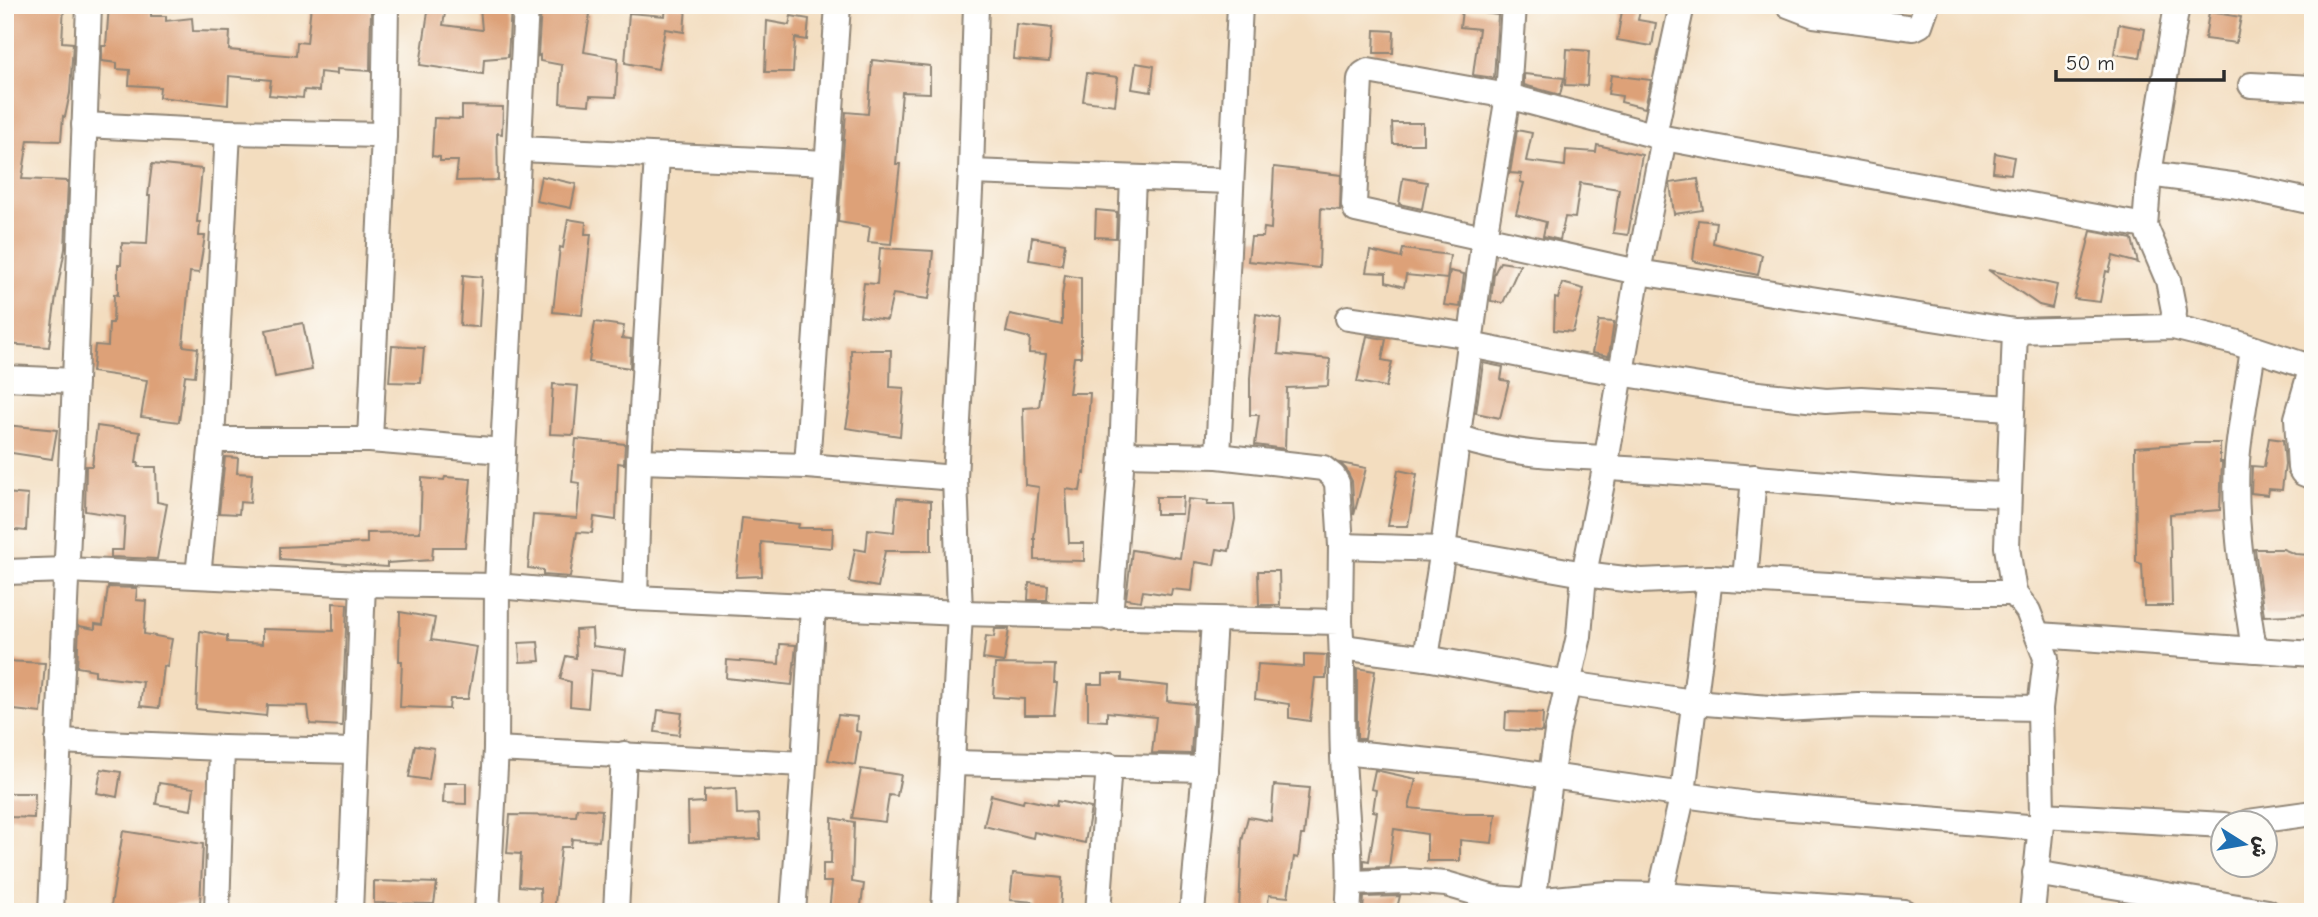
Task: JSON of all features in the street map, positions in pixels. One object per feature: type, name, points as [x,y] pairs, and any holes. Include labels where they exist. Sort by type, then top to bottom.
[{"type":"street","points":[[51,912],[89,5]]},
{"type":"street","points":[[370,440],[384,135],[386,5]]},
{"type":"street","points":[[487,912],[496,749],[497,586],[526,5]]},
{"type":"street","points":[[807,466],[838,5]]},
{"type":"street","points":[[944,912],[960,613],[955,478],[971,172],[976,5]]},
{"type":"street","points":[[1217,456],[1240,5]]},
{"type":"street","points":[[1426,659],[1484,238],[1508,96],[1514,5]]},
{"type":"street","points":[[1533,901],[1557,732],[1579,636],[1584,573],[1606,463],[1682,5]]},
{"type":"street","points":[[1788,5],[1814,15],[1914,28],[1920,25],[1927,5]]},
{"type":"street","points":[[2173,327],[2174,311],[2168,280],[2146,226],[2149,174],[2177,5]]},
{"type":"street","points":[[2146,226],[1659,136],[1508,96],[1368,71],[1360,79],[1354,204],[1356,210],[1637,272],[2015,331],[2173,327],[2253,349],[2312,366],[2297,418],[2300,468],[2303,473],[2313,477]]},
{"type":"street","points":[[2250,85],[2313,89]]},
{"type":"street","points":[[84,125],[228,132],[384,135]]},
{"type":"street","points":[[198,576],[212,440],[228,132]]},
{"type":"street","points":[[520,149],[827,163]]},
{"type":"street","points":[[635,598],[639,461],[657,156]]},
{"type":"street","points":[[971,172],[1231,181]]},
{"type":"street","points":[[2149,174],[2239,186],[2313,202]]},
{"type":"street","points":[[1110,618],[1122,454],[1133,178]]},
{"type":"street","points":[[1348,318],[1471,340],[1565,364],[1730,391],[1826,401],[1861,399],[2011,408]]},
{"type":"street","points":[[2015,331],[2007,547],[2014,593],[2028,611],[2046,658],[2040,708],[2041,821],[2032,912]]},
{"type":"street","points":[[2253,349],[2237,460],[2237,501],[2238,542],[2254,650]]},
{"type":"street","points":[[5,378],[75,381]]},
{"type":"street","points":[[1458,437],[1509,450],[1606,463],[1930,494],[2008,495]]},
{"type":"street","points":[[212,440],[370,440],[503,451]]},
{"type":"street","points":[[1122,454],[1217,456],[1323,468],[1337,483],[1343,752],[1351,883],[1348,912]]},
{"type":"street","points":[[639,461],[807,466],[955,478]]},
{"type":"street","points":[[1745,580],[1754,477]]},
{"type":"street","points":[[1340,546],[1443,549],[1641,581],[1710,578],[1966,593],[2014,593]]},
{"type":"street","points":[[5,572],[67,570],[363,584],[497,586],[635,598],[960,613],[1340,622]]},
{"type":"street","points":[[1660,903],[1683,793],[1710,578]]},
{"type":"street","points":[[350,912],[363,584]]},
{"type":"street","points":[[793,912],[813,606]]},
{"type":"street","points":[[1192,912],[1205,769],[1214,620]]},
{"type":"street","points":[[2039,635],[2313,654]]},
{"type":"street","points":[[1342,647],[1693,702],[1783,709],[1858,705],[2040,708]]},
{"type":"street","points":[[58,741],[355,751]]},
{"type":"street","points":[[218,912],[222,748]]},
{"type":"street","points":[[496,749],[804,764]]},
{"type":"street","points":[[1343,752],[1828,812],[2210,825]]},
{"type":"street","points":[[616,912],[624,754]]},
{"type":"street","points":[[952,763],[1205,769]]},
{"type":"street","points":[[1098,912],[1109,765]]},
{"type":"street","points":[[2280,818],[2313,813]]},
{"type":"street","points":[[2035,873],[2268,912]]},
{"type":"street","points":[[1351,883],[1408,881],[1446,884],[1494,898],[1533,901],[1608,894],[1660,903],[1904,912]]},
{"type":"building","points":[[5,5],[64,5],[62,42],[73,43],[70,93],[65,117],[63,116],[61,141],[28,140],[22,179],[68,181],[65,249],[49,347],[5,344]]},
{"type":"building","points":[[109,5],[151,5],[151,16],[166,16],[166,21],[192,18],[193,31],[230,32],[229,50],[296,56],[297,42],[307,43],[311,5],[371,10],[370,71],[337,69],[337,74],[320,72],[319,91],[304,90],[303,98],[269,95],[271,80],[229,76],[228,105],[159,97],[160,87],[129,85],[130,70],[117,69],[117,63],[102,61],[102,46],[106,46]]},
{"type":"building","points":[[429,5],[446,7],[443,25],[482,30],[480,7],[511,6],[508,57],[484,59],[483,74],[420,65]]},
{"type":"building","points":[[1623,5],[1641,5],[1638,20],[1656,23],[1652,46],[1617,40]]},
{"type":"building","points":[[541,6],[590,14],[584,52],[618,58],[616,97],[590,96],[589,105],[560,103],[562,65],[540,61],[540,55],[538,56]]},
{"type":"building","points":[[666,6],[686,7],[684,32],[665,29],[658,69],[625,63],[629,13],[665,16]]},
{"type":"building","points":[[1462,10],[1498,15],[1494,78],[1473,75],[1479,29],[1460,27]]},
{"type":"building","points":[[2209,12],[2241,17],[2236,43],[2205,39]]},
{"type":"building","points":[[791,16],[809,19],[807,40],[795,38],[793,72],[765,72],[767,21],[789,25]]},
{"type":"building","points":[[1016,24],[1052,28],[1049,62],[1013,59]]},
{"type":"building","points":[[2119,24],[2145,29],[2140,58],[2114,54]]},
{"type":"building","points":[[1375,30],[1394,31],[1393,53],[1374,53]]},
{"type":"building","points":[[1567,49],[1589,51],[1587,86],[1565,85]]},
{"type":"building","points":[[872,60],[930,66],[930,93],[902,92],[896,164],[900,164],[891,244],[868,242],[870,227],[838,222],[846,112],[868,114]]},
{"type":"building","points":[[1136,63],[1154,66],[1151,92],[1132,89]]},
{"type":"building","points":[[1087,73],[1118,77],[1115,105],[1083,101]]},
{"type":"building","points":[[1524,74],[1564,78],[1560,95],[1524,85]]},
{"type":"building","points":[[1611,75],[1651,80],[1645,108],[1621,102],[1622,96],[1608,94]]},
{"type":"building","points":[[462,106],[503,107],[502,134],[497,133],[498,180],[456,181],[458,161],[440,161],[440,157],[432,156],[434,118],[462,119]]},
{"type":"building","points":[[1392,123],[1423,123],[1423,144],[1393,144]]},
{"type":"building","points":[[1517,130],[1532,133],[1526,161],[1565,166],[1566,150],[1596,152],[1597,145],[1642,155],[1628,235],[1613,233],[1619,189],[1580,183],[1575,218],[1565,217],[1560,240],[1543,236],[1546,222],[1516,214],[1524,183],[1520,182],[1522,174],[1510,173]]},
{"type":"building","points":[[1995,153],[2014,157],[2011,174],[1993,172]]},
{"type":"building","points":[[152,164],[202,169],[197,222],[200,222],[199,236],[205,236],[199,273],[190,272],[183,346],[198,348],[195,376],[185,375],[179,422],[141,417],[147,380],[92,372],[95,345],[108,346],[109,323],[113,323],[114,294],[118,295],[118,265],[121,265],[122,243],[147,244]]},
{"type":"building","points":[[1274,167],[1341,175],[1340,210],[1321,208],[1319,268],[1248,261],[1251,237],[1263,237],[1264,228],[1271,229]]},
{"type":"building","points":[[541,176],[576,184],[571,208],[536,201]]},
{"type":"building","points":[[1403,178],[1427,182],[1422,209],[1399,204]]},
{"type":"building","points":[[1698,179],[1703,210],[1674,214],[1670,183]]},
{"type":"building","points":[[1096,210],[1117,212],[1116,238],[1095,237]]},
{"type":"building","points":[[568,219],[586,222],[585,234],[591,234],[582,315],[553,312],[560,247],[563,248]]},
{"type":"building","points":[[1698,220],[1716,222],[1713,243],[1762,255],[1758,275],[1693,261]]},
{"type":"building","points":[[2091,231],[2132,239],[2138,263],[2113,256],[2109,272],[2106,271],[2100,302],[2074,299]]},
{"type":"building","points":[[1032,237],[1065,243],[1062,265],[1029,260]]},
{"type":"building","points":[[880,248],[933,251],[929,299],[893,294],[887,320],[860,316],[864,283],[877,284]]},
{"type":"building","points":[[1403,249],[1450,255],[1447,279],[1406,275],[1404,287],[1386,282],[1386,273],[1366,272],[1370,251],[1401,258]]},
{"type":"building","points":[[1500,262],[1520,265],[1503,303],[1491,301],[1494,274]]},
{"type":"building","points":[[1988,270],[2057,285],[2052,308],[2039,305]]},
{"type":"building","points":[[1450,271],[1464,274],[1460,307],[1444,305]]},
{"type":"building","points":[[463,275],[482,277],[479,327],[460,326]]},
{"type":"building","points":[[1065,275],[1081,278],[1081,357],[1074,357],[1069,393],[1090,393],[1085,474],[1083,473],[1080,491],[1066,489],[1069,543],[1084,543],[1084,561],[1035,560],[1034,539],[1039,487],[1025,485],[1023,408],[1039,407],[1046,354],[1029,353],[1030,338],[1006,332],[1010,314],[1062,325]]},
{"type":"building","points":[[1562,283],[1584,289],[1573,332],[1554,330],[1555,298],[1558,299]]},
{"type":"building","points":[[1256,314],[1281,319],[1278,354],[1330,359],[1328,386],[1287,388],[1285,449],[1255,445],[1259,415],[1250,415],[1250,378]]},
{"type":"building","points":[[1599,321],[1614,322],[1609,356],[1592,353]]},
{"type":"building","points":[[595,322],[624,326],[622,338],[631,339],[630,368],[589,362]]},
{"type":"building","points":[[303,323],[312,370],[275,377],[266,330]]},
{"type":"building","points":[[1367,336],[1386,339],[1382,360],[1392,362],[1386,387],[1357,382]]},
{"type":"building","points":[[392,346],[424,348],[421,383],[389,382]]},
{"type":"building","points":[[851,350],[891,350],[890,387],[904,388],[900,436],[846,428],[852,393]]},
{"type":"building","points":[[1483,363],[1503,367],[1501,380],[1509,381],[1500,418],[1476,413]]},
{"type":"building","points":[[553,384],[578,386],[574,435],[550,434]]},
{"type":"building","points":[[5,425],[57,430],[52,459],[5,452]]},
{"type":"building","points":[[97,426],[140,432],[136,463],[139,463],[138,467],[156,467],[157,502],[167,504],[157,559],[111,557],[111,550],[123,550],[125,517],[85,511],[86,466],[92,466]]},
{"type":"building","points":[[2269,438],[2283,440],[2285,464],[2282,490],[2269,489],[2268,495],[2251,493],[2252,466],[2264,467]]},
{"type":"building","points":[[576,439],[625,444],[624,464],[618,463],[616,520],[594,517],[592,533],[577,532],[570,577],[543,575],[543,570],[528,568],[533,515],[577,518],[580,483],[572,482]]},
{"type":"building","points":[[2220,443],[2220,510],[2170,514],[2172,606],[2144,606],[2142,564],[2136,562],[2135,447]]},
{"type":"building","points":[[225,457],[238,458],[237,473],[252,474],[250,503],[240,502],[239,514],[219,513]]},
{"type":"building","points":[[1340,463],[1366,468],[1354,515],[1352,481]]},
{"type":"building","points":[[1398,470],[1417,474],[1408,526],[1388,526]]},
{"type":"building","points":[[445,477],[471,479],[465,547],[433,547],[432,560],[387,563],[387,567],[280,559],[280,547],[367,543],[367,533],[420,532],[422,478],[444,480]]},
{"type":"building","points":[[5,493],[28,495],[26,531],[5,529]]},
{"type":"building","points":[[1156,497],[1183,497],[1182,514],[1156,514]]},
{"type":"building","points":[[897,498],[931,501],[931,551],[885,551],[878,587],[849,582],[855,549],[866,551],[868,529],[894,532]]},
{"type":"building","points":[[1188,499],[1208,501],[1207,505],[1234,505],[1235,519],[1229,551],[1217,549],[1214,565],[1195,562],[1192,591],[1172,589],[1171,595],[1143,591],[1141,601],[1126,599],[1132,550],[1180,558]]},
{"type":"building","points":[[742,518],[799,524],[798,528],[833,528],[832,548],[761,542],[762,576],[736,577]]},
{"type":"building","points":[[2255,549],[2283,549],[2295,554],[2310,555],[2312,614],[2264,616]]},
{"type":"building","points":[[1258,571],[1279,571],[1280,605],[1259,605]]},
{"type":"building","points":[[1029,583],[1048,585],[1047,600],[1028,600]]},
{"type":"building","points":[[108,587],[137,588],[136,600],[146,601],[144,634],[172,639],[167,667],[164,666],[159,708],[140,706],[143,682],[95,676],[95,670],[77,667],[79,626],[95,629],[95,624],[103,625]]},
{"type":"building","points":[[333,603],[347,604],[342,726],[310,724],[308,706],[267,705],[266,716],[196,709],[200,631],[227,636],[227,642],[262,644],[262,629],[333,631]]},
{"type":"building","points":[[400,612],[435,618],[431,640],[477,647],[468,699],[450,699],[449,709],[400,707]]},
{"type":"building","points":[[592,629],[593,646],[626,650],[623,674],[591,670],[588,708],[570,706],[571,682],[560,679],[566,656],[576,658],[575,630]]},
{"type":"building","points":[[995,629],[1009,629],[1004,662],[983,659],[986,636],[994,637]]},
{"type":"building","points":[[538,642],[540,661],[520,662],[519,643]]},
{"type":"building","points":[[780,644],[796,645],[792,685],[726,678],[727,660],[779,664]]},
{"type":"building","points":[[1304,654],[1327,655],[1326,678],[1315,678],[1310,721],[1289,718],[1289,704],[1255,699],[1258,664],[1304,667]]},
{"type":"building","points":[[5,661],[45,663],[41,713],[5,709]]},
{"type":"building","points":[[995,664],[1055,665],[1054,683],[1057,683],[1054,715],[1024,715],[1024,699],[993,697]]},
{"type":"building","points":[[1357,668],[1375,671],[1365,739],[1357,739]]},
{"type":"building","points":[[1103,674],[1122,674],[1122,681],[1168,686],[1167,701],[1194,704],[1191,754],[1152,753],[1156,717],[1107,712],[1107,721],[1088,720],[1088,684],[1103,684]]},
{"type":"building","points":[[658,710],[682,713],[679,735],[655,732]]},
{"type":"building","points":[[1506,712],[1543,713],[1542,732],[1505,730]]},
{"type":"building","points":[[838,715],[857,717],[856,731],[860,732],[855,765],[828,760]]},
{"type":"building","points":[[415,745],[434,748],[429,780],[409,777]]},
{"type":"building","points":[[101,769],[121,772],[117,797],[97,793]]},
{"type":"building","points":[[861,769],[901,775],[897,796],[889,795],[885,822],[852,818]]},
{"type":"building","points":[[1375,770],[1416,779],[1409,808],[1465,814],[1496,814],[1492,843],[1460,840],[1460,861],[1427,861],[1427,834],[1394,829],[1389,867],[1364,868],[1364,860],[1369,861],[1377,812],[1373,811],[1376,790],[1371,789]]},
{"type":"building","points":[[159,783],[194,788],[191,810],[156,804]]},
{"type":"building","points":[[444,783],[466,783],[466,804],[443,803]]},
{"type":"building","points":[[1274,785],[1309,788],[1304,835],[1301,835],[1298,858],[1294,857],[1288,897],[1269,895],[1267,912],[1239,912],[1242,841],[1248,817],[1271,821]]},
{"type":"building","points":[[736,788],[737,815],[759,814],[760,839],[689,842],[688,803],[704,802],[704,790]]},
{"type":"building","points":[[9,793],[35,793],[34,818],[9,817]]},
{"type":"building","points":[[991,795],[1023,803],[1024,799],[1056,806],[1057,801],[1091,808],[1085,843],[1034,832],[1033,838],[984,826]]},
{"type":"building","points":[[577,808],[602,810],[599,841],[572,839],[571,847],[561,847],[554,912],[541,912],[540,888],[519,886],[521,854],[507,853],[510,815],[576,816]]},
{"type":"building","points":[[832,818],[854,822],[852,882],[864,884],[860,912],[829,912],[832,882],[823,882],[823,864],[831,864]]},
{"type":"building","points":[[123,831],[203,844],[200,905],[169,905],[169,912],[110,912]]},
{"type":"building","points":[[1013,873],[1062,878],[1060,912],[1033,911],[1034,902],[1010,900]]},
{"type":"building","points":[[374,881],[437,883],[434,904],[374,903]]},
{"type":"building","points":[[1400,896],[1396,912],[1363,912],[1364,897]]}]
